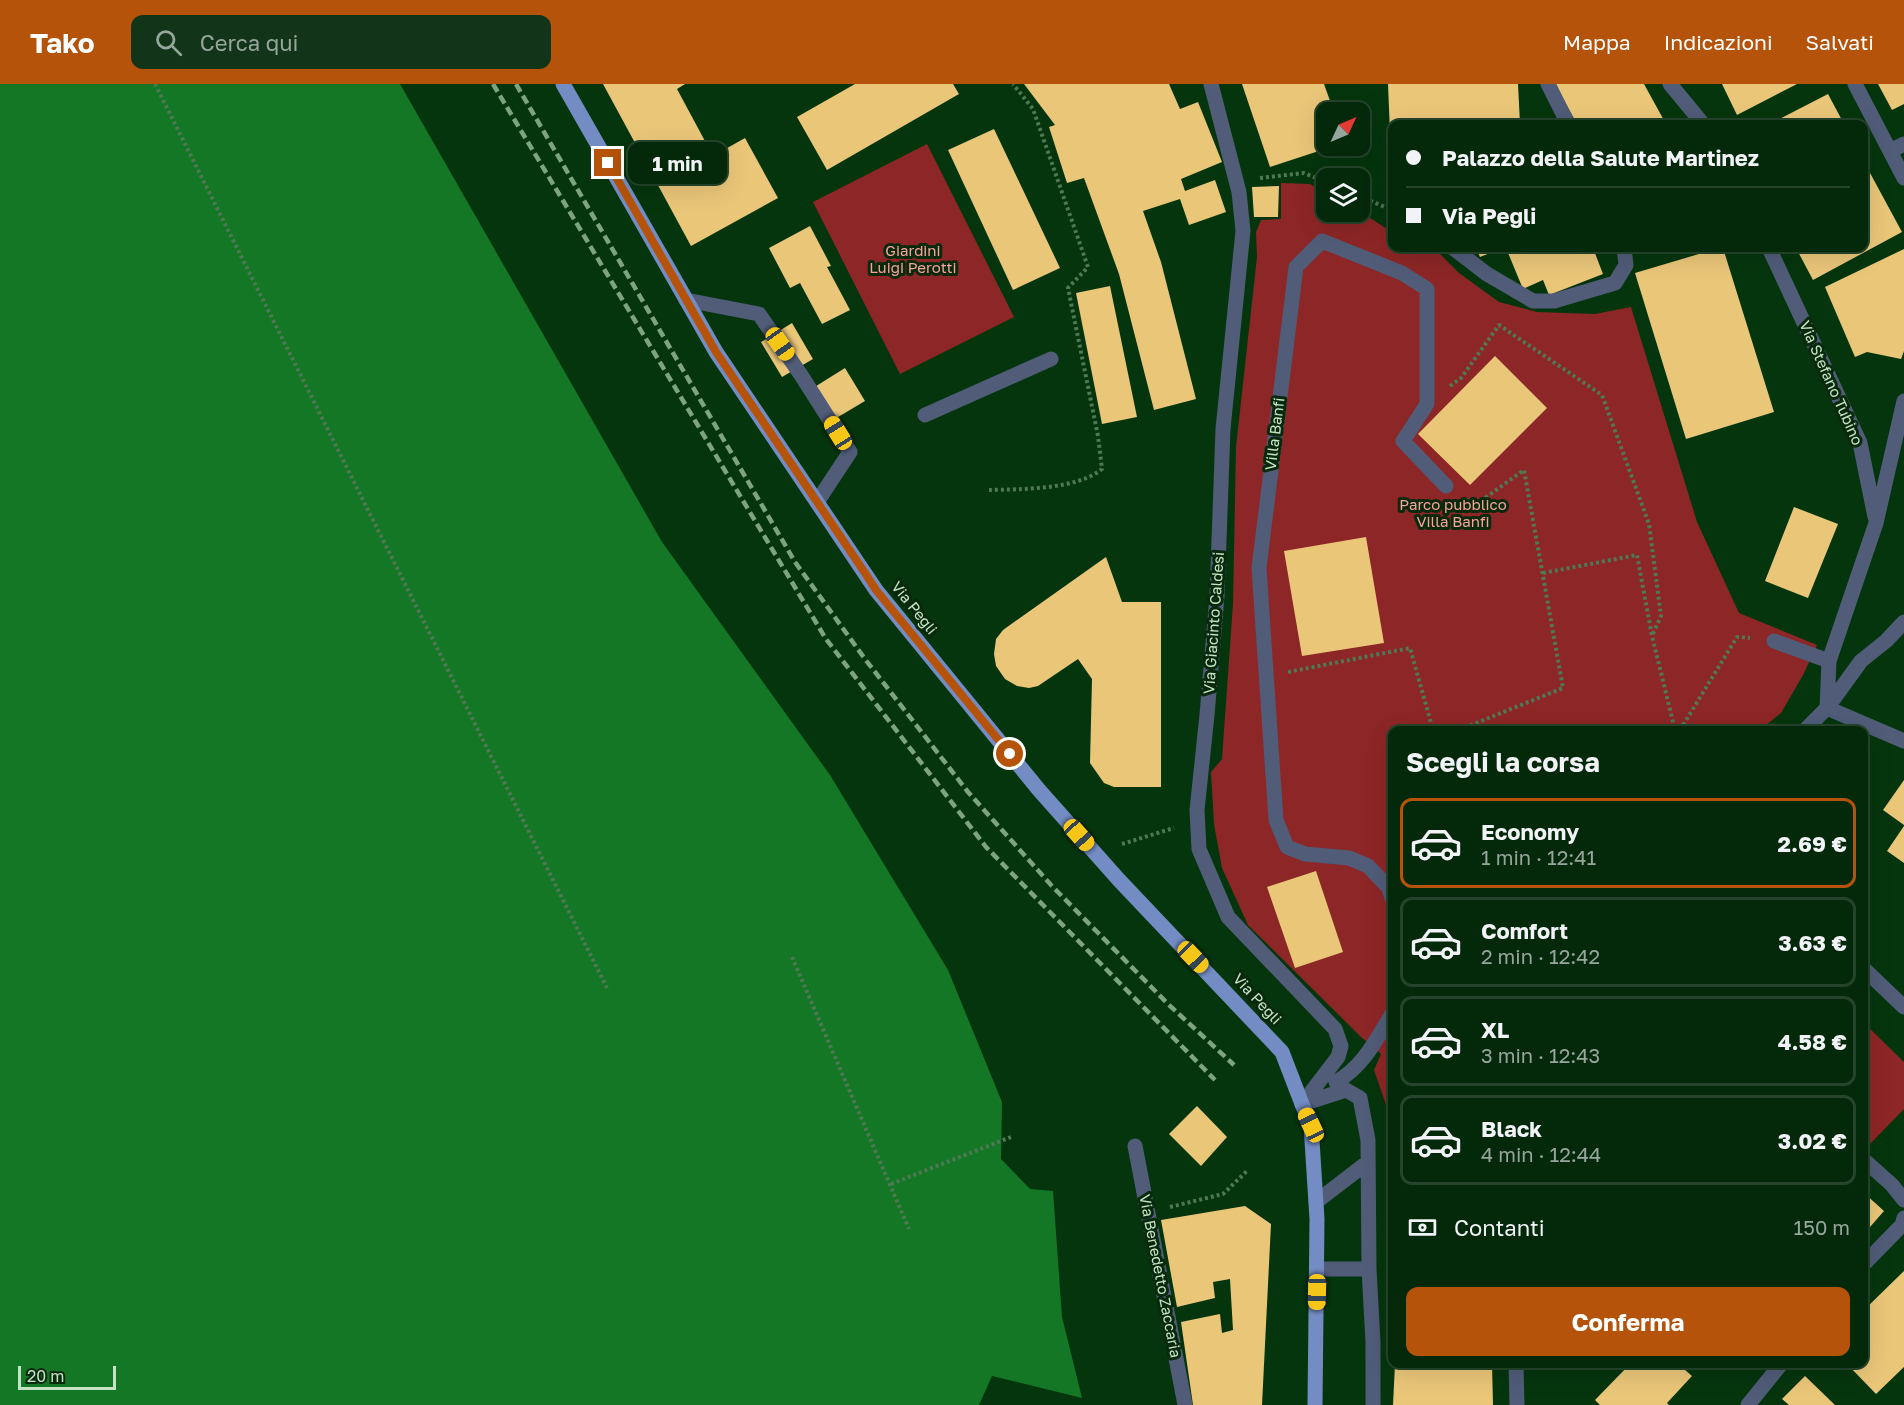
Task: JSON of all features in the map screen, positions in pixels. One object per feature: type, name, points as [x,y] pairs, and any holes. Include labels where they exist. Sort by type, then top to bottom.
[{"type":"main road","name":"Via Pegli","points":[[563,84],[716,352],[876,590],[1039,790],[1119,880],[1282,1052],[1311,1125],[1317,1269],[1315,1405]]},
{"type":"street","name":"Via Giacinto Caldesi","points":[[1211,84],[1236,180],[1243,231],[1223,429],[1217,596],[1208,715],[1197,810],[1200,849],[1228,917],[1335,1029],[1360,1098]]},
{"type":"street","points":[[1548,84],[1566,120]]},
{"type":"street","points":[[1670,84],[1700,120]]},
{"type":"street","points":[[1855,84],[1897,148],[1904,178]]},
{"type":"street","name":"Villa Banfi","points":[[1388,887],[1368,866],[1349,858],[1305,854],[1287,847],[1276,820],[1259,568],[1296,267],[1322,241],[1402,273],[1427,289],[1427,404]]},
{"type":"street","points":[[1458,252],[1487,274],[1533,301],[1554,301],[1615,283],[1626,265],[1624,252]]},
{"type":"street","name":"Via Stefano Tubino","points":[[1771,252],[1860,443],[1876,523]]},
{"type":"street","points":[[686,300],[759,314],[801,375],[850,452],[817,502]]},
{"type":"street","points":[[925,416],[1052,359]]},
{"type":"street","points":[[1827,708],[1829,661],[1876,523],[1904,401]]},
{"type":"street","points":[[1427,404],[1403,441],[1446,486]]},
{"type":"street","points":[[1809,726],[1827,708],[1861,661],[1886,641],[1904,622]]},
{"type":"street","points":[[1773,641],[1829,661]]},
{"type":"street","points":[[1827,708],[1904,741]]},
{"type":"street","points":[[1868,973],[1904,1007]]},
{"type":"street","points":[[1336,1082],[1351,1073],[1373,1046],[1388,1021]]},
{"type":"street","points":[[1302,1104],[1338,1057],[1340,1044]]},
{"type":"street","points":[[1302,1104],[1346,1090],[1360,1098],[1368,1140],[1373,1405]]},
{"type":"street","name":"Via Benedetto Zaccaria","points":[[1136,1146],[1185,1405]]},
{"type":"street","points":[[1316,1202],[1368,1162]]},
{"type":"street","points":[[1868,1163],[1892,1185],[1904,1200]]},
{"type":"street","points":[[1868,1260],[1902,1225],[1904,1218]]},
{"type":"street","points":[[1317,1269],[1369,1269]]},
{"type":"street","points":[[1516,1368],[1516,1405]]},
{"type":"street","points":[[1748,1405],[1778,1368]]},
{"type":"path","points":[[155,84],[608,988]]},
{"type":"path","points":[[989,490],[1042,488],[1092,477],[1102,469],[1098,436],[1068,288],[1088,267],[1033,109],[1013,84]]},
{"type":"path","points":[[1236,180],[1304,173],[1316,178]]},
{"type":"path","points":[[1370,201],[1388,208]]},
{"type":"path","points":[[1427,404],[1461,378],[1499,325],[1602,395],[1649,524],[1661,616],[1652,636]]},
{"type":"path","points":[[1446,486],[1475,506],[1524,470],[1563,688],[1470,726]]},
{"type":"path","points":[[1543,573],[1637,555],[1652,636],[1674,726]]},
{"type":"path","points":[[1682,726],[1737,637],[1773,641]]},
{"type":"path","points":[[1266,676],[1410,648],[1432,726]]},
{"type":"path","points":[[1122,844],[1198,821]]},
{"type":"path","points":[[792,957],[909,1229]]},
{"type":"path","points":[[891,1185],[1011,1137]]},
{"type":"path","points":[[1148,1212],[1223,1194],[1248,1170]]},
{"type":"green space","name":"Giardini Luigi Perotti","points":[[927,144],[1014,317],[900,374],[813,202]]},
{"type":"green space","name":"Parco pubblico Villa Banfi","points":[[1281,183],[1310,184],[1316,187],[1316,222],[1370,222],[1370,218],[1388,229],[1388,252],[1438,252],[1459,273],[1499,302],[1537,312],[1595,314],[1631,307],[1697,522],[1739,613],[1817,645],[1781,713],[1765,726],[1388,726],[1388,1110],[1374,1070],[1381,1054],[1248,925],[1222,868],[1214,824],[1211,772],[1222,759],[1233,604],[1236,447],[1257,257],[1256,232],[1261,220],[1281,219]]},
{"type":"green space","points":[[1868,1027],[1904,1062],[1904,1109],[1870,1144],[1868,1142]]},
{"type":"shaded area","points":[[0,84],[400,84],[662,542],[830,775],[948,970],[1002,1102],[1001,1159],[1030,1189],[1053,1191],[1062,1317],[1082,1398],[992,1376],[979,1405],[0,1405]]},
{"type":"building","points":[[603,84],[685,84],[677,89],[713,156],[745,138],[778,198],[691,246]]},
{"type":"building","points":[[855,84],[953,84],[959,94],[827,170],[797,117]]},
{"type":"building","points":[[1024,84],[1169,84],[1180,109],[1198,102],[1222,162],[1181,179],[1185,191],[1215,180],[1226,212],[1189,225],[1180,199],[1143,211],[1161,262],[1196,399],[1154,410],[1119,274],[1084,178],[1067,183],[1049,127],[1055,125]]},
{"type":"building","points":[[1242,84],[1324,84],[1330,102],[1316,102],[1316,152],[1270,167]]},
{"type":"building","points":[[1388,84],[1518,84],[1520,120],[1389,120]]},
{"type":"building","points":[[1555,84],[1644,84],[1664,120],[1575,120]]},
{"type":"building","points":[[1722,84],[1797,84],[1737,115]]},
{"type":"building","points":[[1878,84],[1904,84],[1904,104],[1892,110]]},
{"type":"building","points":[[1828,94],[1842,120],[1778,120]]},
{"type":"building","points":[[994,129],[1060,268],[1013,290],[948,150]]},
{"type":"building","points":[[1868,169],[1902,232],[1868,250]]},
{"type":"building","points":[[1279,186],[1278,217],[1254,217],[1252,187]]},
{"type":"building","points":[[810,226],[831,266],[827,267],[850,310],[822,324],[800,283],[790,288],[769,248]]},
{"type":"building","points":[[1904,249],[1904,351],[1901,359],[1867,352],[1855,357],[1825,287]]},
{"type":"building","points":[[1478,252],[1493,252],[1480,257]]},
{"type":"building","points":[[1508,252],[1595,252],[1603,274],[1549,295],[1543,280],[1523,289]]},
{"type":"building","points":[[1706,252],[1724,252],[1774,412],[1686,439],[1635,273]]},
{"type":"building","points":[[1798,252],[1865,252],[1813,280]]},
{"type":"building","points":[[1110,286],[1137,417],[1102,424],[1076,293]]},
{"type":"building","points":[[792,323],[813,359],[782,377],[761,342]]},
{"type":"building","points":[[1495,356],[1547,408],[1470,485],[1418,434]]},
{"type":"building","points":[[845,368],[865,401],[833,420],[813,388]]},
{"type":"building","points":[[1794,507],[1838,524],[1808,598],[1765,581]]},
{"type":"building","points":[[1366,537],[1384,643],[1302,656],[1284,551]]},
{"type":"building","points":[[1106,557],[1122,602],[1161,602],[1161,787],[1114,787],[1104,783],[1090,763],[1092,679],[1078,659],[1038,686],[1029,688],[1017,686],[1005,679],[996,666],[994,654],[996,639],[1003,630]]},
{"type":"building","points":[[1904,780],[1904,825],[1883,810]]},
{"type":"building","points":[[1904,826],[1904,863],[1887,851]]},
{"type":"building","points":[[1316,871],[1343,952],[1295,968],[1267,887]]},
{"type":"building","points":[[1197,1106],[1227,1137],[1201,1166],[1169,1134]]},
{"type":"building","points":[[1868,1197],[1884,1211],[1868,1229]]},
{"type":"building","points":[[1245,1206],[1271,1224],[1262,1405],[1193,1405],[1181,1322],[1220,1314],[1222,1333],[1233,1330],[1230,1279],[1213,1282],[1215,1298],[1177,1307],[1161,1220]]},
{"type":"building","points":[[1904,1271],[1904,1367],[1876,1394],[1851,1368],[1868,1368],[1868,1306]]},
{"type":"building","points":[[1395,1368],[1492,1368],[1493,1405],[1393,1405]]},
{"type":"building","points":[[1626,1368],[1683,1368],[1692,1376],[1667,1403],[1669,1405],[1600,1405],[1595,1400]]},
{"type":"building","points":[[1805,1376],[1835,1405],[1789,1405],[1782,1399]]},
{"type":"railway","points":[[493,84],[826,639],[986,847],[1215,1080]]},
{"type":"railway","points":[[516,84],[795,562],[865,659],[968,792],[1052,886],[1168,1004],[1234,1065]]},
{"type":"route","points":[[608,163],[716,352],[876,590],[1010,754]]}]
